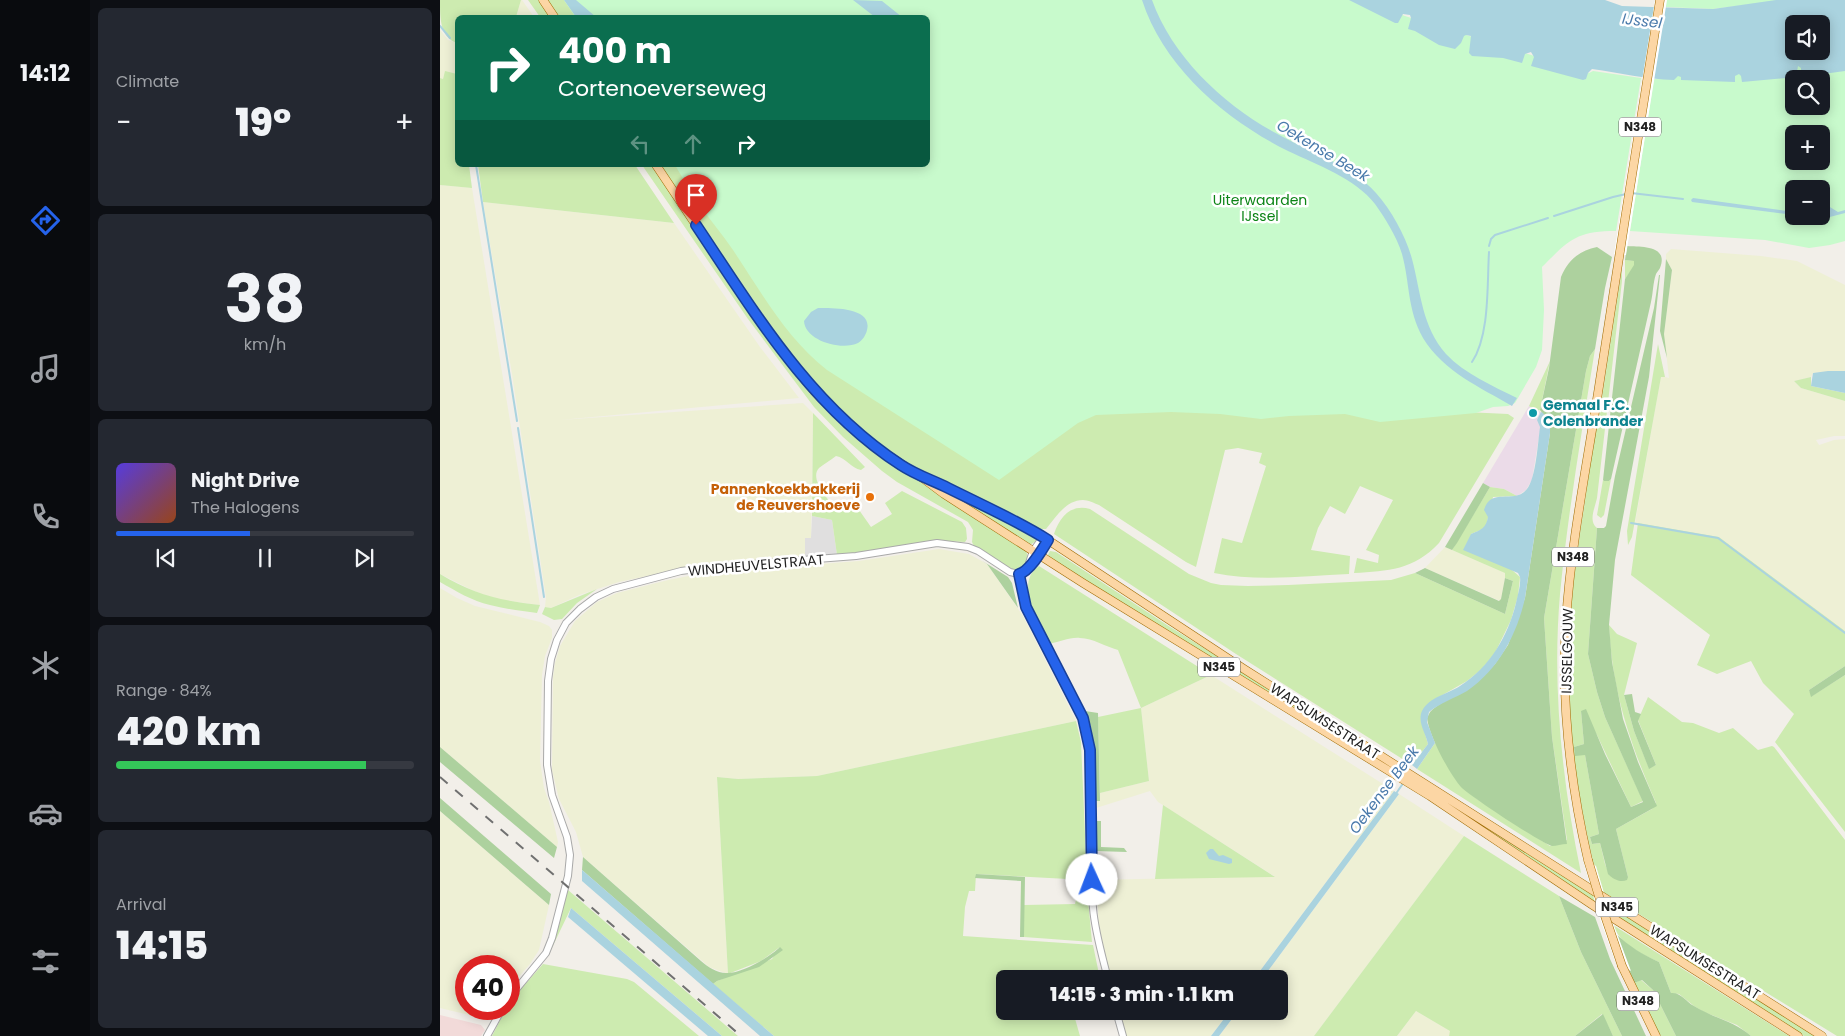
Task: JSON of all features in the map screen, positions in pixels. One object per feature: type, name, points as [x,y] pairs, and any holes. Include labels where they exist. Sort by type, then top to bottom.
[{"type":"main road","points":[[543,0],[553,15]]},
{"type":"main road","name":"IJSSELGOUW","points":[[1656,1036],[1622,966],[1588,860],[1578,813],[1568,736],[1565,676],[1566,622],[1577,529],[1660,0]]},
{"type":"main road","name":"WAPSUMSESTRAAT","points":[[657,167],[746,300],[780,348],[814,390],[858,432],[900,464],[1036,553],[1227,672],[1402,774],[1822,1036]]},
{"type":"main road","name":"WAPSUMSESTRAAT","points":[[924,479],[983,505],[1046,539],[1236,664],[1326,720],[1402,774]]},
{"type":"main road","name":"WAPSUMSESTRAAT","points":[[1410,779],[1594,906],[1798,1036]]},
{"type":"street","points":[[1046,539],[1024,572],[1019,574],[1026,607],[1083,718],[1087,733],[1090,750],[1093,908],[1098,942],[1106,970]]},
{"type":"street","name":"WINDHEUVELSTRAAT","points":[[520,985],[546,953],[552,938],[568,876],[570,855],[567,836],[552,794],[547,765],[548,681],[551,659],[560,634],[566,623],[580,609],[596,597],[613,589],[696,568],[856,556],[937,543],[968,547],[978,551],[1010,572],[1019,574]]},
{"type":"street","points":[[487,1036],[496,1020]]},
{"type":"street","points":[[1119,1020],[1123,1036]]},
{"type":"shaded area","points":[[1529,406],[1543,413],[1532,480],[1526,490],[1517,496],[1504,489],[1490,487],[1483,483]]},
{"type":"shaded area","points":[[812,516],[832,520],[837,555],[805,558],[805,538],[811,537]]},
{"type":"shaded area","points":[[440,1015],[481,1025],[485,1030],[481,1036],[440,1036]]},
{"type":"green space","points":[[440,0],[521,0],[517,15],[455,15],[455,42],[444,32]]},
{"type":"green space","points":[[522,0],[533,15],[517,15]]},
{"type":"green space","points":[[528,0],[539,0],[550,15],[539,15]]},
{"type":"green space","points":[[546,0],[564,0],[575,15],[557,15]]},
{"type":"green space","name":"Uiterwaarden IJssel","points":[[564,0],[1365,0],[1405,16],[1589,73],[1593,71],[1641,78],[1616,231],[1602,231],[1582,235],[1559,250],[1542,267],[1544,310],[1542,350],[1536,367],[1515,403],[1508,406],[1493,407],[1476,413],[1380,422],[1345,414],[1261,419],[1220,414],[1171,412],[1096,415],[1078,423],[999,480],[827,370],[813,358],[799,344],[764,298],[676,167],[930,167],[930,15],[574,15]]},
{"type":"green space","points":[[1666,0],[1786,0],[1713,9],[1665,7]]},
{"type":"green space","points":[[440,30],[448,40],[455,42],[455,74],[445,72],[443,79],[440,78]]},
{"type":"green space","points":[[1845,55],[1845,241],[1809,248],[1765,240],[1630,231],[1654,79],[1805,60],[1830,60],[1830,57]]},
{"type":"green space","points":[[445,71],[455,74],[455,167],[469,167],[472,188],[440,185],[440,78],[443,79]]},
{"type":"green space","points":[[930,166],[1465,412],[1508,414],[1514,418],[1439,543],[1420,559],[1389,570],[1354,573],[1357,558],[1378,563],[1379,555],[1366,550],[1393,500],[1360,486],[1345,514],[1330,506],[1318,528],[1311,550],[1350,556],[1349,574],[1264,578],[1230,576],[1214,573],[1222,538],[1242,543],[1266,466],[1259,463],[1262,453],[1238,448],[1225,450],[1196,567],[1099,505],[1087,500],[1077,501],[1066,506],[1046,529],[1039,529],[912,467],[875,442],[846,418],[782,346],[662,167]]},
{"type":"green space","points":[[478,167],[636,167],[674,223],[483,202]]},
{"type":"green space","points":[[643,167],[652,167],[786,363],[832,414],[851,432],[881,455],[1026,550],[1028,558],[1026,564],[1018,570],[1012,569],[974,546],[972,542],[973,530],[968,522],[897,482],[843,437],[814,407],[748,319]]},
{"type":"green space","points":[[440,185],[472,188],[540,605],[490,597],[440,574]]},
{"type":"green space","points":[[483,202],[674,223],[760,347],[799,398],[560,420],[803,403],[813,413],[811,538],[805,538],[805,558],[703,564],[619,582],[579,595],[551,608],[545,607],[546,597],[512,374]]},
{"type":"green space","points":[[1627,246],[1646,247],[1657,251],[1661,255],[1662,260],[1655,277],[1611,479],[1604,481],[1625,279],[1634,265],[1634,261],[1625,260]]},
{"type":"green space","points":[[1597,247],[1612,257],[1595,349],[1590,356],[1586,371],[1544,618],[1552,737],[1567,844],[1552,846],[1506,819],[1461,787],[1440,754],[1431,734],[1427,718],[1433,709],[1495,664],[1508,645],[1525,598],[1550,433],[1550,423],[1540,410],[1549,368],[1561,277],[1575,257]]},
{"type":"green space","points":[[1671,249],[1761,256],[1797,261],[1845,285],[1845,371],[1813,373],[1811,377],[1794,381],[1801,388],[1845,401],[1845,436],[1834,436],[1816,440],[1819,445],[1845,439],[1845,631],[1719,537],[1635,523],[1661,376],[1669,378],[1664,334],[1672,270],[1666,259],[1666,254]]},
{"type":"green space","points":[[1666,259],[1672,270],[1664,334],[1667,358],[1660,331]]},
{"type":"green space","points":[[1625,260],[1635,261],[1635,265],[1625,279]]},
{"type":"green space","points":[[1622,268],[1597,498],[1593,518],[1594,525],[1597,528],[1588,654],[1605,717],[1643,801],[1631,807],[1597,735],[1581,711],[1584,744],[1574,747],[1576,755],[1585,755],[1599,834],[1590,837],[1592,844],[1600,843],[1610,876],[1628,877],[1616,829],[1652,809],[1656,803],[1630,738],[1618,695],[1609,625],[1617,634],[1637,643],[1624,695],[1634,731],[1649,768],[1656,765],[1638,720],[1648,697],[1682,722],[1693,723],[1719,733],[1733,728],[1758,750],[1774,747],[1845,840],[1845,1036],[1837,1036],[1600,890],[1591,854],[1574,764],[1569,715],[1568,656],[1572,596],[1579,537]]},
{"type":"green space","points":[[1659,275],[1649,377],[1615,560],[1609,625],[1612,662],[1623,719],[1638,762],[1657,806],[1616,829],[1628,877],[1627,880],[1619,881],[1608,874],[1600,843],[1592,844],[1590,837],[1599,834],[1585,755],[1575,756],[1574,747],[1584,744],[1581,711],[1586,709],[1605,754],[1631,807],[1643,802],[1605,717],[1588,654],[1597,528],[1604,528],[1606,526],[1615,476],[1654,308]]},
{"type":"green space","points":[[1658,344],[1665,377],[1661,377],[1632,537],[1628,545],[1627,531]]},
{"type":"green space","points":[[1595,349],[1567,533],[1560,594],[1557,664],[1560,734],[1564,769],[1581,873],[1417,769],[1435,743],[1451,772],[1462,787],[1477,799],[1550,846],[1567,840],[1552,737],[1544,618],[1586,371],[1590,356]]},
{"type":"green space","points":[[1550,361],[1540,410],[1537,411],[1529,406]]},
{"type":"green space","points":[[1811,377],[1811,386],[1845,393],[1845,401],[1801,388],[1794,381]]},
{"type":"green space","points":[[813,413],[865,467],[861,470],[857,469],[836,456],[819,468],[816,477],[818,483],[834,508],[838,508],[852,500],[871,527],[892,514],[885,503],[902,491],[962,522],[966,528],[967,539],[965,542],[946,541],[837,555],[832,520],[812,516]]},
{"type":"green space","points":[[1611,479],[1604,515],[1601,518],[1597,515],[1603,480],[1609,481]]},
{"type":"green space","points":[[1483,483],[1490,487],[1457,543],[1452,550],[1445,547]]},
{"type":"green space","points":[[1490,487],[1504,489],[1517,496],[1493,497],[1486,526],[1471,534],[1520,577],[1518,596],[1511,620],[1495,653],[1482,669],[1467,681],[1432,701],[1421,720],[1428,744],[1412,765],[1236,654],[1054,534],[1059,522],[1067,513],[1077,508],[1090,509],[1189,574],[1211,583],[1248,586],[1391,580],[1415,573],[1505,614],[1513,581],[1505,578],[1505,573],[1452,550]]},
{"type":"green space","points":[[946,491],[1037,537],[1036,541],[1030,545]]},
{"type":"green space","points":[[1638,523],[1719,537],[1845,631],[1845,666],[1809,690],[1812,696],[1845,675],[1845,832],[1775,742],[1794,714],[1763,683],[1751,661],[1717,674],[1697,665],[1710,635],[1631,575]]},
{"type":"green space","points":[[1445,547],[1506,573],[1500,601],[1425,568]]},
{"type":"green space","points":[[939,549],[969,554],[987,564],[1023,616],[1076,721],[817,776],[738,779],[717,777],[728,974],[709,967],[583,857],[576,832],[559,799],[552,770],[553,677],[560,646],[575,621],[597,602],[617,593],[704,573],[859,561]]},
{"type":"green space","points":[[1050,551],[1056,552],[1167,625],[1403,773],[1401,776],[1052,560],[1048,555]]},
{"type":"green space","points":[[981,560],[1008,577],[1012,583],[1018,608],[987,564]]},
{"type":"green space","points":[[1039,566],[1211,675],[1141,708],[1118,650],[1085,638],[1072,638],[1049,644],[1034,615],[1028,593],[1028,582],[1032,573]]},
{"type":"green space","points":[[1425,568],[1499,601],[1505,578],[1513,581],[1505,614],[1415,573]]},
{"type":"green space","points":[[440,574],[464,587],[488,596],[540,605],[537,613],[483,603],[440,582]]},
{"type":"green space","points":[[440,588],[475,606],[540,622],[549,626],[552,630],[552,638],[545,656],[542,675],[540,761],[544,788],[558,842],[557,847],[440,747]]},
{"type":"green space","points":[[597,589],[577,603],[562,619],[554,620],[542,614],[545,607],[551,608]]},
{"type":"green space","points":[[1845,666],[1845,675],[1811,697],[1809,690]]},
{"type":"green space","points":[[1211,675],[1394,791],[1261,970],[1108,970],[1099,927],[1096,880],[1274,876],[1158,802],[1150,791],[1096,808],[1096,801],[1100,800],[1100,793],[1149,781],[1141,708]]},
{"type":"green space","points":[[1632,694],[1635,712],[1641,714],[1638,721],[1656,765],[1649,769],[1634,731],[1624,695]]},
{"type":"green space","points":[[1141,708],[1149,781],[1100,793],[1098,717]]},
{"type":"green space","points":[[1085,711],[1098,713],[1100,801],[1096,801],[1091,727]]},
{"type":"green space","points":[[1076,721],[1081,742],[1087,880],[976,874],[975,891],[969,891],[965,907],[963,936],[1093,945],[1098,970],[996,970],[996,1020],[1075,1020],[1080,1036],[774,1036],[713,984],[772,959],[780,947],[761,961],[728,974],[717,777],[738,779],[817,776]]},
{"type":"green space","points":[[440,747],[557,847],[554,858],[440,762]]},
{"type":"green space","points":[[1410,778],[1817,1036],[1804,1036],[1677,956],[1409,780]]},
{"type":"green space","points":[[1399,794],[1464,836],[1314,1036],[1219,1036],[1231,1020],[1288,1020],[1288,970],[1269,970]]},
{"type":"green space","points":[[440,798],[551,894],[549,905],[440,811]]},
{"type":"green space","points":[[1163,805],[1275,877],[1155,879]]},
{"type":"green space","points":[[440,811],[549,905],[539,950],[520,975],[520,955],[455,955],[455,1012],[440,1008]]},
{"type":"green space","points":[[1096,821],[1101,821],[1101,847],[1124,848],[1127,852],[1095,851]]},
{"type":"green space","points":[[1464,836],[1559,896],[1581,952],[1622,1036],[1613,1036],[1602,1014],[1575,1036],[1449,1036],[1450,1031],[1416,1011],[1397,1036],[1314,1036]]},
{"type":"green space","points":[[583,857],[701,961],[716,971],[732,973],[739,971],[762,960],[780,947],[783,950],[759,967],[713,984],[582,870]]},
{"type":"green space","points":[[976,874],[1025,877],[1024,937],[1020,937],[1021,881],[975,878]]},
{"type":"green space","points":[[568,890],[738,1036],[722,1036],[571,908],[548,956]]},
{"type":"green space","points":[[1559,896],[1595,917],[1610,959],[1646,1036],[1622,1036],[1581,952]]},
{"type":"green space","points":[[1076,900],[1088,900],[1092,942],[1024,937],[1024,905],[1075,904]]},
{"type":"green space","points":[[1613,925],[1789,1036],[1751,1036],[1737,1025],[1704,1012],[1679,994],[1671,993],[1659,962],[1638,952],[1626,943],[1616,932]]},
{"type":"green space","points":[[1616,934],[1636,950],[1659,962],[1671,993],[1680,995],[1694,1006],[1731,1023],[1751,1036],[1676,1036],[1653,990],[1642,980],[1634,983]]},
{"type":"green space","points":[[543,964],[627,979],[634,982],[699,1036],[492,1036],[500,1020],[520,1020],[520,990]]},
{"type":"green space","points":[[1641,980],[1653,990],[1676,1036],[1661,1036],[1654,1026],[1634,983]]},
{"type":"green space","points":[[1416,1011],[1451,1031],[1449,1036],[1397,1036]]},
{"type":"green space","points":[[1603,1014],[1613,1036],[1575,1036]]},
{"type":"green space","points":[[1120,1020],[1223,1020],[1211,1036],[1124,1036]]},
{"type":"water","points":[[564,0],[576,0],[594,15],[575,15]]},
{"type":"water","points":[[853,0],[882,1],[900,15],[872,15]]},
{"type":"water","points":[[1142,0],[1152,0],[1161,22],[1188,62],[1223,97],[1262,125],[1356,175],[1376,193],[1398,224],[1406,242],[1412,259],[1423,309],[1438,344],[1462,368],[1517,398],[1512,406],[1463,378],[1441,360],[1423,338],[1414,317],[1405,265],[1400,248],[1387,221],[1367,195],[1346,179],[1288,151],[1242,124],[1220,108],[1200,89],[1165,48],[1152,25]]},
{"type":"water","name":"IJssel","points":[[1349,0],[1605,0],[1622,6],[1713,9],[1776,0],[1845,0],[1845,71],[1830,73],[1830,70],[1801,70],[1798,66],[1797,70],[1785,70],[1785,78],[1742,82],[1739,74],[1735,76],[1735,82],[1681,80],[1681,77],[1678,76],[1674,80],[1592,69],[1586,79],[1583,80],[1531,66],[1534,57],[1531,52],[1525,54],[1522,63],[1503,58],[1472,56],[1469,53],[1471,36],[1464,36],[1461,43],[1455,49],[1439,45],[1408,29],[1410,15],[1403,14],[1398,23]]},
{"type":"water","points":[[1693,198],[1785,211],[1785,214],[1692,202]]},
{"type":"water","points":[[1830,207],[1838,212],[1845,210],[1845,213],[1830,217]]},
{"type":"water","points":[[818,308],[850,310],[858,313],[867,322],[864,338],[858,343],[843,346],[825,343],[817,339],[806,328],[804,321],[811,312]]},
{"type":"water","points":[[1845,371],[1845,393],[1811,386],[1813,373]]},
{"type":"water","points":[[1541,412],[1550,423],[1550,433],[1522,611],[1505,650],[1488,672],[1467,691],[1429,712],[1427,722],[1435,743],[1417,769],[1412,765],[1428,744],[1421,724],[1421,715],[1425,706],[1439,696],[1460,686],[1480,670],[1503,639],[1513,615],[1520,586],[1518,573],[1463,550],[1471,534],[1480,530],[1486,524],[1488,517],[1484,510],[1487,503],[1497,497],[1522,494],[1530,484],[1533,477],[1540,427],[1537,420]]},
{"type":"water","points":[[1394,791],[1399,794],[1269,970],[1261,970]]},
{"type":"water","points":[[1213,849],[1219,856],[1223,855],[1232,859],[1232,863],[1209,859],[1206,853]]},
{"type":"water","points":[[582,870],[774,1036],[760,1036],[582,881]]},
{"type":"water","points":[[571,908],[722,1036],[708,1036],[568,917]]},
{"type":"water","points":[[1223,1020],[1231,1020],[1219,1036],[1211,1036]]},
{"type":"pier","points":[[1655,0],[1667,0],[1626,255],[1614,254]]},
{"type":"pier","points":[[1582,856],[1596,866],[1612,920],[1631,971],[1615,961],[1598,913]]},
{"type":"waterway","points":[[440,26],[450,38]]},
{"type":"waterway","points":[[476,167],[517,421]]},
{"type":"waterway","points":[[1631,193],[1683,199]]},
{"type":"waterway","points":[[1554,216],[1626,194]]},
{"type":"waterway","points":[[1489,246],[1491,239],[1495,235],[1548,218]]},
{"type":"waterway","points":[[1472,362],[1478,351],[1485,324],[1489,252]]},
{"type":"waterway","points":[[518,428],[544,597]]},
{"type":"waterway","points":[[1631,523],[1718,538],[1845,633]]},
{"type":"waterway","name":"Oekense Beek","points":[[1395,795],[1404,782]]},
{"type":"railway","points":[[440,777],[741,1036]]},
{"type":"place","name":"Gemaal F.C. Colenbrander","points":[[1533,413]]},
{"type":"place","name":"Pannenkoekbakkerij de Reuvershoeve","points":[[870,497]]},
{"type":"route","points":[[696,225],[780,348],[814,390],[834,411],[876,447],[924,479],[1008,517],[1048,540],[1034,561],[1024,572],[1019,574],[1026,607],[1083,718],[1087,733],[1090,750],[1092,880]]}]
